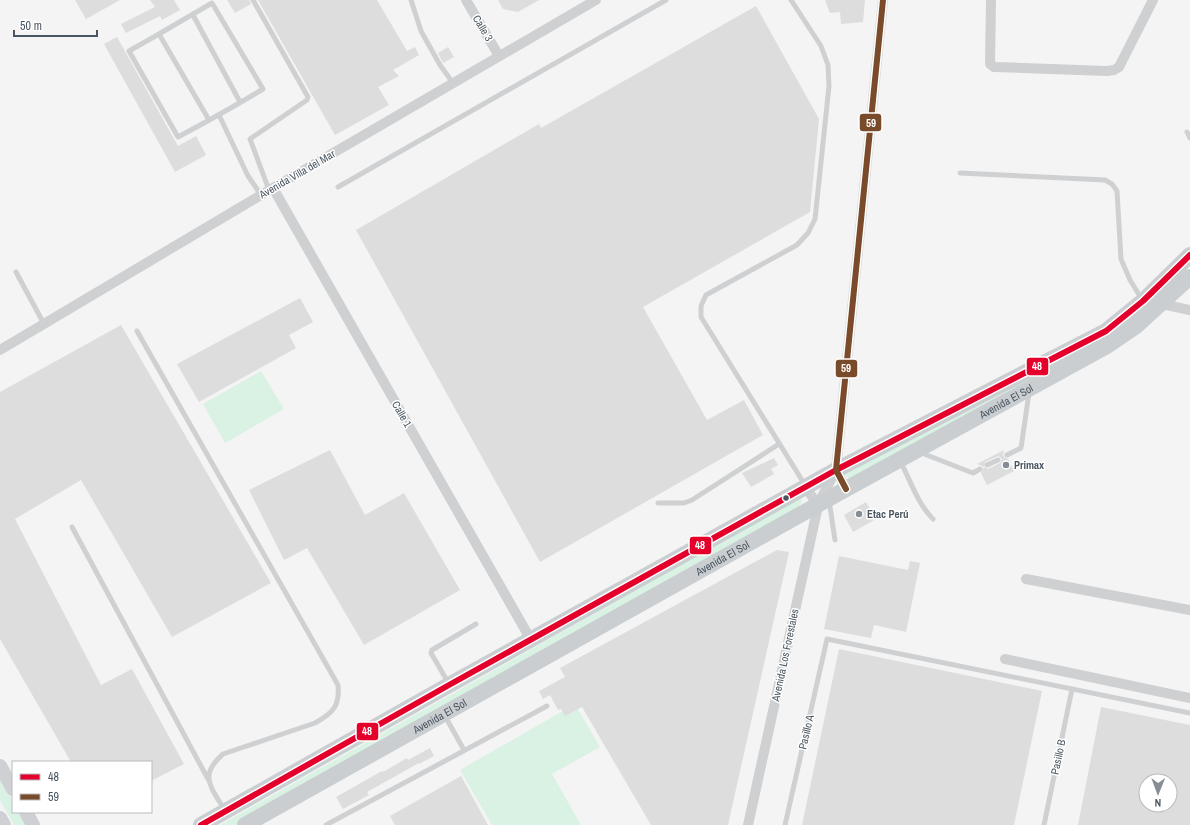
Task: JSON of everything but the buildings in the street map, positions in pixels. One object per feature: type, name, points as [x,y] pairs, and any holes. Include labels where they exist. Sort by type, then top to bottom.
[{"type":"main road","name":"Avenida El Sol","points":[[201,825],[836,470],[1106,330],[1143,301],[1190,255]]},
{"type":"main road","name":"Avenida El Sol","points":[[245,825],[846,489],[1107,346],[1136,327],[1184,285]]},
{"type":"street","name":"Calle 3","points":[[466,0],[499,56]]},
{"type":"street","name":"Avenida Villa del Mar","points":[[0,350],[268,191],[596,0]]},
{"type":"street","points":[[846,489],[836,470],[883,0]]},
{"type":"street","points":[[991,0],[990,64],[994,67],[1107,71],[1114,70],[1119,67],[1153,0]]},
{"type":"street","name":"Calle 1","points":[[268,191],[530,640]]},
{"type":"street","points":[[1143,301],[1190,310]]},
{"type":"street","name":"Avenida Los Forestales","points":[[748,825],[823,503],[836,470]]},
{"type":"street","points":[[806,487],[823,503]]},
{"type":"street","points":[[1026,579],[1190,610]]},
{"type":"street","points":[[1005,659],[1190,698]]},
{"type":"street","points":[[0,766],[12,787]]},
{"type":"street","points":[[27,813],[33,825]]},
{"type":"street","points":[[0,818],[4,825]]},
{"type":"lane","points":[[253,0],[308,97],[307,100],[250,138],[268,191]]},
{"type":"lane","points":[[411,0],[421,31],[440,65],[453,83]]},
{"type":"lane","points":[[338,187],[666,0]]},
{"type":"lane","points":[[791,0],[821,46],[828,65],[829,86],[814,219],[808,233],[797,245],[706,295],[701,306],[701,317],[806,487]]},
{"type":"lane","points":[[212,4],[263,89],[178,137],[129,51],[159,34],[212,4]]},
{"type":"lane","points":[[193,15],[240,102]]},
{"type":"lane","points":[[159,34],[209,120]]},
{"type":"lane","points":[[219,115],[248,176],[268,191]]},
{"type":"lane","points":[[1187,132],[1190,138]]},
{"type":"lane","points":[[960,173],[1105,180],[1112,184],[1117,191],[1121,259],[1130,280],[1143,301]]},
{"type":"lane","points":[[16,272],[44,324]]},
{"type":"lane","points":[[137,331],[338,685],[339,698],[336,706],[328,717],[315,724],[224,754],[213,763],[209,771],[209,780]]},
{"type":"lane","points":[[1007,455],[1021,448],[1029,390]]},
{"type":"lane","points":[[658,503],[684,503],[692,500],[779,444]]},
{"type":"lane","points":[[917,451],[973,472],[980,469]]},
{"type":"lane","points":[[899,460],[925,511],[933,519]]},
{"type":"lane","points":[[988,465],[998,460]]},
{"type":"lane","points":[[823,503],[835,540]]},
{"type":"lane","points":[[72,527],[225,812]]},
{"type":"lane","points":[[449,685],[431,653],[432,650],[476,624]]},
{"type":"lane","name":"Pasillo A","points":[[785,825],[828,639],[1072,689]]},
{"type":"lane","points":[[1072,689],[1190,713]]},
{"type":"lane","name":"Pasillo B","points":[[1044,825],[1072,689]]},
{"type":"lane","points":[[326,825],[547,706]]},
{"type":"lane","points":[[443,714],[464,750]]},
{"type":"green space","points":[[1115,335],[849,479],[845,475],[848,471]]},
{"type":"green space","points":[[261,371],[284,409],[225,443],[203,404]]},
{"type":"green space","points":[[797,499],[801,499],[802,501],[800,506],[235,825],[220,825]]},
{"type":"green space","points":[[575,704],[600,747],[552,774],[581,825],[492,825],[460,770]]},
{"type":"green space","points":[[0,779],[12,800],[12,813],[19,813],[26,825],[14,825],[0,800]]},
{"type":"transit line","name":"59","points":[[846,489],[836,470],[883,0]]},
{"type":"transit line","name":"48","points":[[201,825],[836,470],[1106,331],[1143,301],[1190,255]]},
{"type":"place","name":"Primax","points":[[1006,465]]},
{"type":"place","name":"Etac Perú","points":[[859,514]]}]
